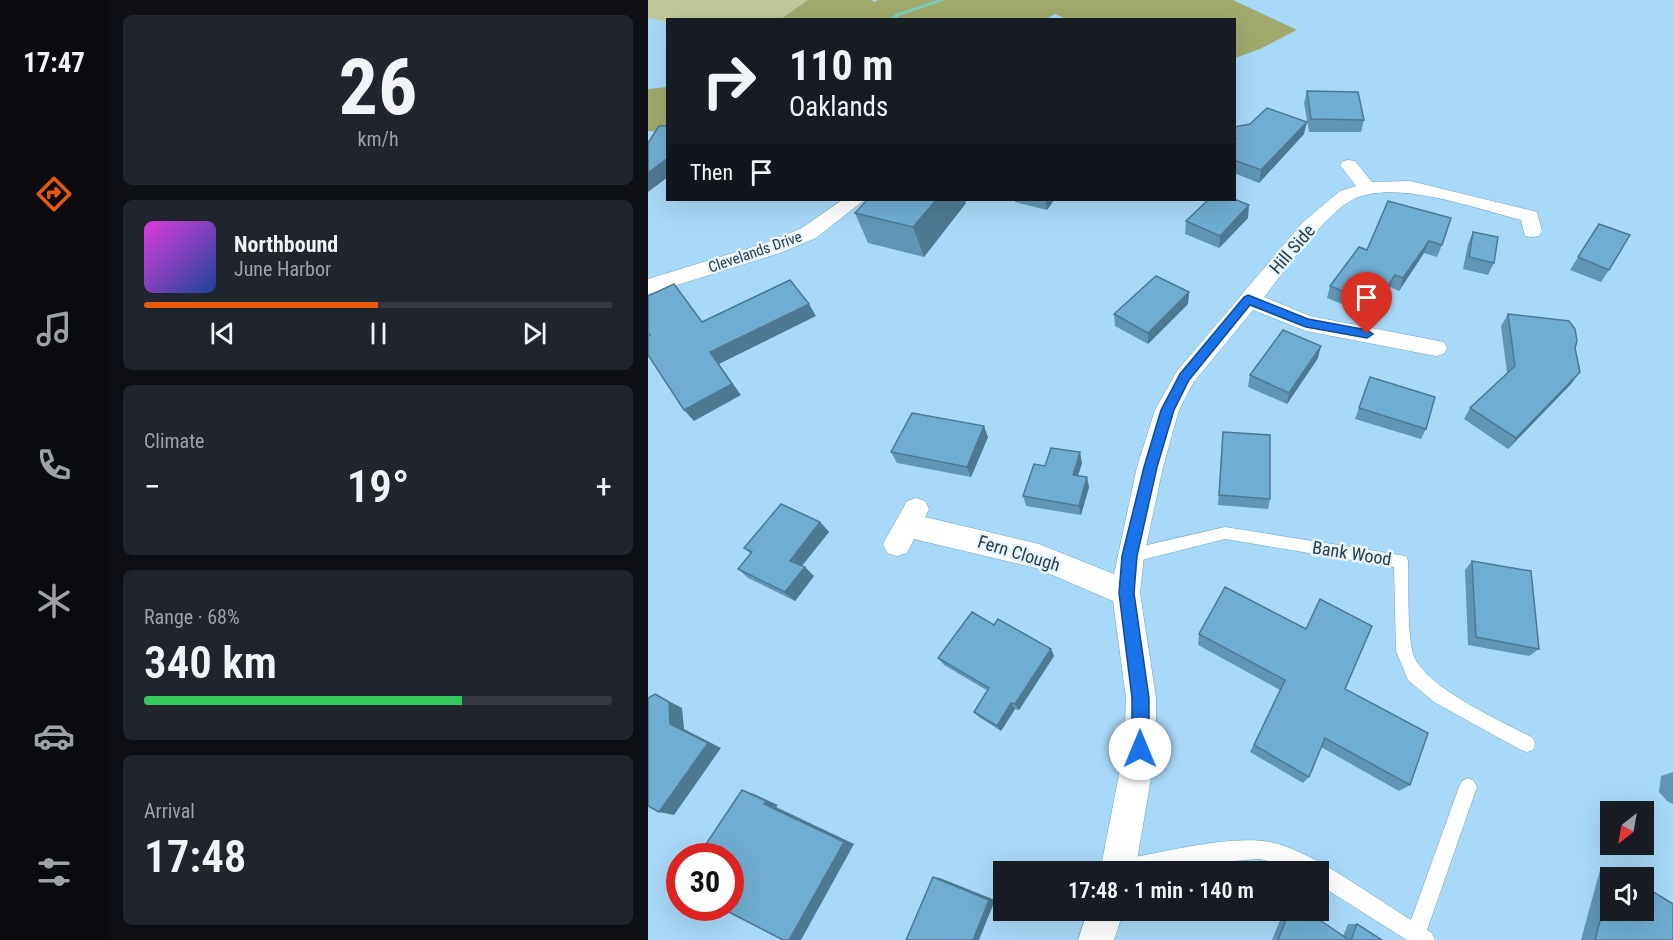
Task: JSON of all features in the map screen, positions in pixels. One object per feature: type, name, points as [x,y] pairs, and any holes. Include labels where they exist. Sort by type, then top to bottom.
[{"type":"street","points":[[1349,165],[1367,188]]},
{"type":"street","name":"Hill Side","points":[[1119,861],[1140,749],[1141,698],[1126,593],[1130,556],[1150,467],[1167,410],[1185,377],[1310,227],[1347,195],[1367,188],[1393,186],[1410,188],[1530,216],[1532,231]]},
{"type":"street","name":"Clevelands Drive","points":[[648,287],[772,248],[808,233],[853,201]]},
{"type":"street","points":[[1248,299],[1306,323],[1436,346]]},
{"type":"street","name":"Fern Clough","points":[[907,526],[1039,556],[1126,593]]},
{"type":"street","points":[[1096,940],[1102,921]]},
{"type":"lane","name":"Bank Wood","points":[[1130,556],[1225,533],[1401,561],[1404,651],[1414,674],[1440,696],[1527,744]]},
{"type":"lane","points":[[1329,880],[1420,937],[1468,787]]},
{"type":"lane","points":[[1174,861],[1238,851],[1271,852],[1292,861]]},
{"type":"green space","points":[[648,0],[808,0],[782,18],[666,18],[666,22],[648,18]]},
{"type":"green space","points":[[808,0],[872,0],[874,2],[878,0],[1233,0],[1297,30],[1260,49],[1236,58],[1236,18],[1064,18],[1055,14],[1048,18],[782,18]]},
{"type":"green space","points":[[666,87],[666,132],[648,131],[648,89]]},
{"type":"building","points":[[1307,91],[1358,92],[1364,120],[1311,119]]},
{"type":"building","points":[[1267,108],[1307,122],[1261,170],[1236,161],[1236,127],[1250,124]]},
{"type":"building","points":[[659,126],[666,126],[666,160],[648,173],[648,143]]},
{"type":"building","points":[[1236,200],[1249,205],[1220,236],[1186,221],[1207,201]]},
{"type":"building","points":[[866,201],[935,201],[913,227],[855,213]]},
{"type":"building","points":[[1388,201],[1451,218],[1442,245],[1429,241],[1403,278],[1395,275],[1382,294],[1377,292],[1370,302],[1330,286],[1359,247],[1367,250]]},
{"type":"building","points":[[1599,224],[1630,235],[1609,270],[1578,257]]},
{"type":"building","points":[[1473,232],[1498,237],[1494,263],[1469,257]]},
{"type":"building","points":[[1156,276],[1189,292],[1148,333],[1114,314]]},
{"type":"building","points":[[790,280],[809,304],[710,352],[732,384],[684,410],[648,355],[648,336],[650,335],[648,333],[648,296],[674,284],[702,322]]},
{"type":"building","points":[[1508,314],[1569,321],[1575,329],[1577,341],[1575,348],[1580,372],[1516,438],[1470,408],[1515,366]]},
{"type":"building","points":[[1283,330],[1321,346],[1289,393],[1250,375]]},
{"type":"building","points":[[1370,377],[1435,397],[1426,429],[1359,408]]},
{"type":"building","points":[[912,413],[984,426],[967,467],[891,452]]},
{"type":"building","points":[[1223,432],[1270,435],[1270,499],[1219,495]]},
{"type":"building","points":[[1051,448],[1080,452],[1073,475],[1087,477],[1079,506],[1023,496],[1034,464],[1045,466]]},
{"type":"building","points":[[781,504],[820,522],[790,561],[805,567],[785,592],[738,569],[752,552],[744,548]]},
{"type":"building","points":[[1472,561],[1531,571],[1539,649],[1476,637]]},
{"type":"building","points":[[1225,587],[1306,629],[1320,599],[1372,626],[1345,689],[1428,733],[1410,785],[1325,738],[1309,777],[1254,745],[1285,680],[1199,634]]},
{"type":"building","points":[[972,612],[994,625],[998,619],[1051,649],[1015,704],[1011,703],[997,726],[974,712],[989,688],[938,658]]},
{"type":"building","points":[[655,694],[669,702],[670,724],[708,743],[659,812],[648,806],[648,698]]},
{"type":"building","points":[[742,790],[766,801],[764,804],[844,842],[789,940],[783,940],[744,920],[744,843],[707,843]]},
{"type":"building","points":[[933,877],[989,900],[973,940],[906,940]]},
{"type":"building","points":[[1654,892],[1673,904],[1673,940],[1595,940],[1600,921],[1654,921]]},
{"type":"building","points":[[1286,921],[1321,921],[1349,940],[1278,940]]},
{"type":"building","points":[[1357,924],[1382,940],[1351,940]]},
{"type":"waterway","points":[[894,18],[943,0]]},
{"type":"route","points":[[1140,749],[1141,698],[1126,593],[1130,556],[1150,467],[1167,410],[1185,377],[1248,299],[1306,323],[1367,334]]}]
